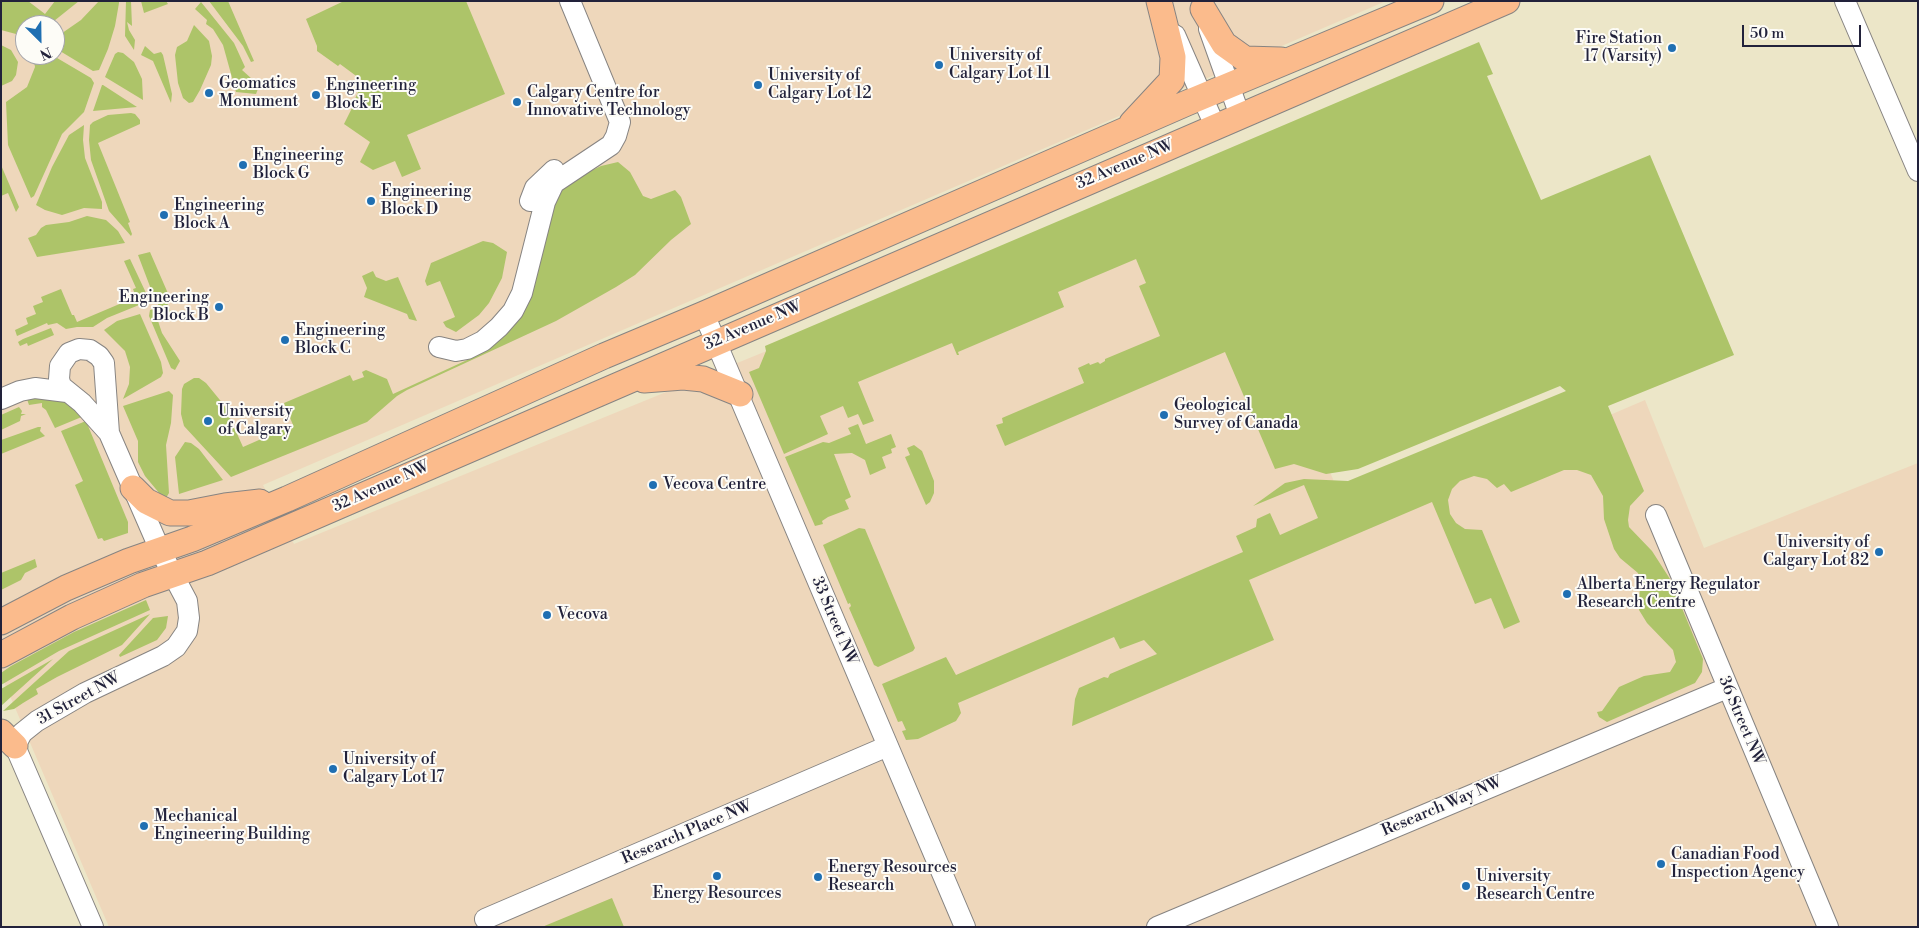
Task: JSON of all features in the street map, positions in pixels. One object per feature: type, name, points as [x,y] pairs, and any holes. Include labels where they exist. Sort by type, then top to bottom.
[{"type":"main road","points":[[1125,130],[1172,80],[1173,58],[1160,1]]},
{"type":"main road","name":"32 Avenue NW","points":[[1,622],[66,588],[192,539],[532,388],[1125,130],[1431,1]]},
{"type":"main road","name":"32 Avenue NW","points":[[1,655],[72,617],[143,585],[207,563],[1507,1]]},
{"type":"main road","points":[[1201,5],[1224,44],[1245,59],[1292,60]]},
{"type":"main road","points":[[622,382],[683,377],[703,379],[740,394]]},
{"type":"main road","points":[[133,488],[146,501],[170,513],[189,514],[225,506],[287,498]]},
{"type":"street","points":[[439,347],[456,351],[467,349],[483,341],[513,311],[522,293],[549,192],[554,183],[566,173],[591,160],[611,145],[620,122],[570,1]]},
{"type":"street","points":[[1160,1],[1215,126]]},
{"type":"street","points":[[1845,1],[1918,171]]},
{"type":"street","points":[[1201,5],[1240,116]]},
{"type":"street","points":[[530,201],[535,188],[547,175],[588,154],[597,154]]},
{"type":"street","name":"33 Street NW","points":[[704,314],[740,394],[965,927]]},
{"type":"street","points":[[1,399],[20,391],[69,353],[79,349],[90,350],[99,356],[104,363],[109,433]]},
{"type":"street","points":[[63,358],[58,379],[66,392]]},
{"type":"street","points":[[20,391],[50,388],[66,392],[82,403],[109,433]]},
{"type":"street","name":"31 Street NW","points":[[93,927],[8,739],[22,733],[37,721],[85,693],[163,656],[176,647],[187,630],[189,618],[188,601],[160,550],[109,433]]},
{"type":"street","name":"36 Street NW","points":[[1656,515],[1828,927]]},
{"type":"street","name":"Research Way NW","points":[[1157,927],[1727,688]]},
{"type":"street","name":"Research Place NW","points":[[485,920],[888,746]]},
{"type":"shaded area","points":[[1,1],[1386,1],[263,485],[294,544],[1200,174],[1353,525],[1645,400],[1704,548],[1918,463],[1918,927],[109,927],[1,675]]},
{"type":"green space","points":[[1,1],[28,1],[45,14],[55,1],[79,1],[62,15],[15,15],[15,34],[1,30]]},
{"type":"green space","points":[[99,1],[119,1],[115,26],[99,70],[93,71],[65,54],[65,31],[81,20]]},
{"type":"green space","points":[[126,1],[131,1],[132,26],[127,22],[135,40],[134,50],[125,36]]},
{"type":"green space","points":[[141,1],[166,1],[168,4],[144,13]]},
{"type":"green space","points":[[209,1],[228,1],[254,61],[251,62],[243,46]]},
{"type":"green space","points":[[344,1],[466,1],[505,94],[407,135],[421,169],[402,177],[395,161],[373,170],[360,162],[370,142],[344,124],[354,104],[357,102],[355,99],[363,81],[340,64],[338,66],[317,51],[317,46],[306,19]]},
{"type":"green space","points":[[201,2],[234,43],[245,67],[242,70],[252,79],[253,87],[259,86],[256,94],[236,92],[223,45],[213,29],[206,24],[207,20],[195,9]]},
{"type":"green space","points":[[194,25],[209,41],[212,56],[211,65],[200,90],[193,102],[189,103],[183,98],[178,83],[175,55],[177,47],[187,41]]},
{"type":"green space","points":[[1479,42],[1493,74],[1487,76],[1541,200],[1650,155],[1734,355],[1608,406],[1644,491],[1630,506],[1629,527],[1652,551],[1670,579],[1703,659],[1702,672],[1695,683],[1607,722],[1599,717],[1597,712],[1602,711],[1619,687],[1644,676],[1670,672],[1676,662],[1673,650],[1647,623],[1639,610],[1640,582],[1638,573],[1620,558],[1614,549],[1604,519],[1603,496],[1591,475],[1577,470],[1564,470],[1511,492],[1504,484],[1497,488],[1487,479],[1474,476],[1460,481],[1452,489],[1448,500],[1450,514],[1456,523],[1465,529],[1482,530],[1520,622],[1504,629],[1491,598],[1475,604],[1432,502],[1249,580],[1274,640],[1072,726],[1075,699],[1079,688],[1104,677],[1108,678],[1110,674],[1157,654],[1144,640],[1120,649],[1114,637],[958,703],[961,713],[956,721],[918,739],[906,740],[902,731],[906,730],[902,721],[898,722],[882,684],[946,657],[956,675],[1243,552],[1236,536],[1256,527],[1257,519],[1270,513],[1280,535],[1318,518],[1304,485],[1253,506],[1285,483],[1304,479],[1348,481],[1566,391],[1560,386],[1358,469],[1326,474],[1294,464],[1275,469],[1225,352],[1005,446],[996,425],[1003,423],[1002,418],[1084,383],[1078,368],[1089,363],[1090,365],[1098,362],[1100,364],[1105,359],[1160,336],[1139,286],[1146,283],[1136,259],[1058,292],[1064,307],[958,352],[959,355],[957,355],[952,343],[858,382],[874,421],[863,425],[858,414],[848,418],[843,406],[820,416],[828,434],[784,454],[749,372],[759,368],[766,351],[765,346]]},
{"type":"green space","points":[[1,45],[11,50],[15,57],[15,65],[18,65],[16,75],[12,81],[1,86]]},
{"type":"green space","points":[[145,46],[154,54],[161,52],[163,55],[172,94],[171,103],[153,61],[141,55]]},
{"type":"green space","points":[[118,52],[123,53],[134,62],[142,79],[143,100],[105,77],[115,54]]},
{"type":"green space","points":[[65,63],[91,78],[94,83],[84,112],[62,134],[34,196],[31,198],[8,145],[6,102],[27,87],[35,65],[65,65]]},
{"type":"green space","points":[[103,85],[137,107],[93,111]]},
{"type":"green space","points":[[135,114],[140,120],[140,124],[98,143],[130,222],[128,223],[131,236],[109,211],[91,160],[89,140],[90,125],[93,122],[108,115]]},
{"type":"green space","points":[[84,125],[85,158],[102,202],[102,209],[84,208],[62,215],[45,210],[36,205],[52,167],[69,135]]},
{"type":"green space","points":[[618,162],[630,172],[643,196],[651,199],[675,190],[681,197],[691,224],[671,240],[635,275],[616,287],[556,321],[407,390],[397,396],[367,422],[231,477],[184,426],[181,414],[182,389],[184,384],[194,378],[199,378],[206,383],[224,405],[243,447],[293,425],[284,403],[350,375],[353,381],[364,377],[362,372],[366,370],[387,379],[393,394],[478,355],[491,346],[554,197],[572,180],[601,166]]},
{"type":"green space","points":[[1,165],[19,207],[16,212],[8,193],[1,196]]},
{"type":"green space","points":[[87,216],[106,220],[118,231],[125,243],[37,257],[28,238],[36,235],[46,225],[69,222]]},
{"type":"green space","points":[[483,241],[493,243],[507,252],[502,278],[489,303],[479,315],[456,332],[446,327],[443,322],[455,317],[440,281],[427,286],[425,281],[431,263]]},
{"type":"green space","points":[[150,252],[170,298],[166,300],[172,315],[165,317],[154,297],[138,255]]},
{"type":"green space","points":[[130,259],[147,295],[144,303],[107,318],[93,327],[66,329],[57,323],[48,325],[47,323],[17,336],[15,330],[28,324],[26,318],[36,314],[33,306],[43,302],[41,297],[61,289],[77,322],[136,297],[133,289],[136,288],[124,261]]},
{"type":"green space","points":[[373,271],[376,277],[386,281],[398,277],[417,321],[409,319],[407,314],[364,297],[367,288],[362,276]]},
{"type":"green space","points":[[154,309],[162,333],[180,361],[175,370],[171,368],[149,316],[150,310]]},
{"type":"green space","points":[[140,314],[161,362],[163,373],[161,377],[123,399],[129,384],[130,367],[125,351],[104,330],[117,321]]},
{"type":"green space","points":[[51,328],[54,335],[28,346],[27,343],[20,346],[18,342],[23,339]]},
{"type":"green space","points":[[169,391],[173,395],[171,423],[166,445],[169,493],[166,498],[160,494],[145,476],[138,462],[138,441],[123,406]]},
{"type":"green space","points":[[35,396],[64,399],[84,416],[55,428],[46,410],[42,407],[42,403],[29,405],[27,399]]},
{"type":"green space","points":[[19,407],[22,411],[21,414],[26,414],[21,416],[20,421],[1,430],[1,415]]},
{"type":"green space","points":[[86,421],[128,522],[128,533],[104,541],[102,538],[98,539],[75,485],[83,481],[61,431]]},
{"type":"green space","points":[[858,424],[866,444],[891,434],[896,447],[891,449],[892,453],[882,457],[886,468],[870,475],[865,460],[852,453],[834,454],[851,497],[845,500],[849,509],[828,517],[822,521],[823,524],[815,526],[785,457],[823,442],[829,443],[851,434],[848,428]]},
{"type":"green space","points":[[41,427],[40,431],[45,436],[1,454],[1,440]]},
{"type":"green space","points":[[185,442],[191,443],[199,449],[223,480],[179,494],[175,457]]},
{"type":"green space","points":[[914,445],[922,451],[934,481],[934,493],[930,502],[926,505],[905,457],[910,455],[907,448]]},
{"type":"green space","points":[[859,528],[865,529],[915,648],[913,651],[878,667],[874,665],[849,608],[851,606],[850,603],[848,604],[823,545]]},
{"type":"green space","points":[[35,559],[37,567],[25,573],[21,580],[1,590],[1,573]]},
{"type":"green space","points":[[146,600],[150,610],[59,651],[1,685],[1,673],[11,666],[74,632]]},
{"type":"green space","points":[[150,614],[122,645],[36,689],[38,694],[14,709],[3,711],[69,651]]},
{"type":"green space","points":[[168,616],[166,628],[157,640],[120,657],[119,655],[153,618]]},
{"type":"green space","points":[[53,659],[1,706],[1,689]]},
{"type":"green space","points":[[612,898],[624,927],[542,927]]},
{"type":"place","name":"Fire Station 17 (Varsity)","points":[[1672,48]]},
{"type":"place","name":"University of Calgary Lot 11","points":[[939,65]]},
{"type":"place","name":"University of Calgary Lot 12","points":[[758,85]]},
{"type":"place","name":"Geomatics Monument","points":[[209,93]]},
{"type":"place","name":"Engineering Block E","points":[[316,95]]},
{"type":"place","name":"Calgary Centre for Innovative Technology","points":[[517,102]]},
{"type":"place","name":"Engineering Block G","points":[[243,165]]},
{"type":"place","name":"Engineering Block D","points":[[371,201]]},
{"type":"place","name":"Engineering Block A","points":[[164,215]]},
{"type":"place","name":"Engineering Block B","points":[[219,307]]},
{"type":"place","name":"Engineering Block C","points":[[285,340]]},
{"type":"place","name":"Geological Survey of Canada","points":[[1164,415]]},
{"type":"place","name":"University of Calgary","points":[[208,421]]},
{"type":"place","name":"Vecova Centre","points":[[653,485]]},
{"type":"place","name":"University of Calgary Lot 82","points":[[1879,552]]},
{"type":"place","name":"Alberta Energy Regulator Research Centre","points":[[1567,594]]},
{"type":"place","name":"Vecova","points":[[547,615]]},
{"type":"place","name":"University of Calgary Lot 17","points":[[333,769]]},
{"type":"place","name":"Mechanical Engineering Building","points":[[144,826]]},
{"type":"place","name":"Canadian Food Inspection Agency","points":[[1661,864]]},
{"type":"place","name":"Energy Resources","points":[[717,876]]},
{"type":"place","name":"Energy Resources Research","points":[[818,877]]},
{"type":"place","name":"University Research Centre","points":[[1466,886]]}]
